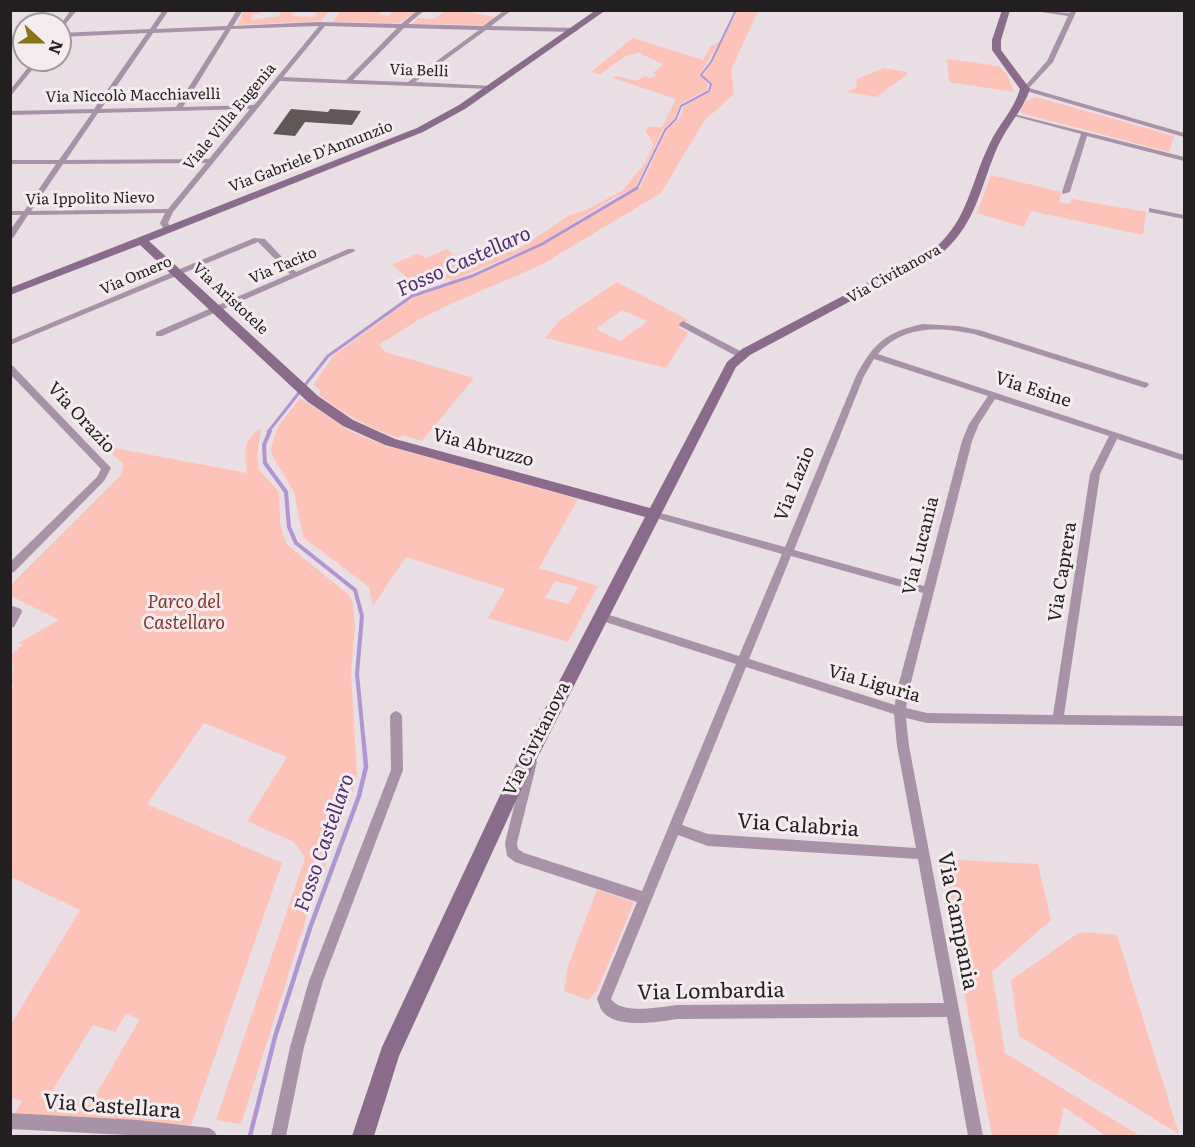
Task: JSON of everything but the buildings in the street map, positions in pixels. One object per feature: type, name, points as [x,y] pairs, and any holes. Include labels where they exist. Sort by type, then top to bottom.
[{"type":"street","points":[[10,236],[166,10]]},
{"type":"street","points":[[178,109],[240,10]]},
{"type":"street","points":[[347,82],[422,10]]},
{"type":"street","points":[[409,84],[509,10]]},
{"type":"street","name":"Via Gabriele D'Annunzio","points":[[10,292],[420,130],[457,111],[602,10]]},
{"type":"street","points":[[1006,10],[997,48],[1002,58],[1018,75],[1025,89],[1185,135]]},
{"type":"street","points":[[1025,89],[1050,62],[1073,13],[1031,10]]},
{"type":"street","points":[[72,34],[324,24],[575,30]]},
{"type":"street","name":"Viale Villa Eugenia","points":[[170,211],[324,24]]},
{"type":"street","points":[[10,95],[28,72]]},
{"type":"street","name":"Via Belli","points":[[279,79],[491,87]]},
{"type":"street","name":"Via Civitanova","points":[[363,1137],[389,1054],[517,795],[531,748],[729,368],[741,355],[913,265],[950,242],[966,221],[993,146],[1025,89]]},
{"type":"street","name":"Via Niccolò Macchiavelli","points":[[10,113],[256,107]]},
{"type":"street","points":[[1012,114],[1185,159]]},
{"type":"street","points":[[1066,192],[1085,133]]},
{"type":"street","points":[[10,162],[211,161]]},
{"type":"street","points":[[1152,210],[1185,217]]},
{"type":"street","points":[[168,229],[164,224],[170,211]]},
{"type":"street","name":"Via Ippolito Nievo","points":[[10,213],[170,211]]},
{"type":"street","name":"Via Aristotele","points":[[141,240],[312,397]]},
{"type":"street","name":"Via Omero","points":[[10,344],[259,240],[295,275]]},
{"type":"street","name":"Via Tacito","points":[[159,334],[351,251]]},
{"type":"street","points":[[683,324],[741,355]]},
{"type":"street","name":"Via Lazio","points":[[644,898],[860,376],[871,356],[885,340],[906,329],[948,327],[976,332],[1145,385]]},
{"type":"street","name":"Via Esine","points":[[871,356],[1185,458]]},
{"type":"street","name":"Via Orazio","points":[[10,368],[103,463],[106,473],[10,568]]},
{"type":"street","name":"Via Lucania","points":[[900,713],[902,694],[967,441],[974,424],[993,394]]},
{"type":"street","name":"Via Abruzzo","points":[[312,397],[348,423],[390,442],[653,514]]},
{"type":"street","name":"Via Caprera","points":[[1058,719],[1095,474],[1114,435]]},
{"type":"street","points":[[653,514],[929,591]]},
{"type":"street","points":[[10,609],[17,612],[10,624]]},
{"type":"street","name":"Via Liguria","points":[[600,616],[900,713],[927,718],[1185,721]]},
{"type":"street","name":"Via Campania","points":[[900,713],[903,746],[976,1137]]},
{"type":"street","points":[[278,1137],[297,1047],[316,981],[397,770],[396,716]]},
{"type":"street","points":[[517,795],[511,843],[512,852],[515,855],[644,898]]},
{"type":"street","name":"Via Calabria","points":[[673,828],[708,840],[923,854]]},
{"type":"street","name":"Via Lombardia","points":[[644,898],[605,994],[604,1004],[616,1013],[633,1015],[677,1012],[952,1010]]},
{"type":"street","name":"Via Castellara","points":[[10,1121],[138,1128],[209,1137]]},
{"type":"green space","points":[[341,10],[381,11],[379,15],[390,16],[392,11],[417,11],[399,23],[333,22]]},
{"type":"green space","points":[[446,10],[495,17],[483,25],[412,24],[418,18],[434,19]]},
{"type":"green space","points":[[244,11],[263,11],[253,14],[251,20],[279,16],[282,11],[294,11],[292,16],[314,17],[318,11],[330,11],[321,21],[237,25]]},
{"type":"green space","points":[[738,11],[758,11],[731,70],[734,94],[704,121],[661,193],[541,265],[418,320],[379,345],[385,352],[474,378],[422,441],[402,435],[399,438],[377,430],[347,414],[318,394],[321,391],[313,385],[333,356],[414,297],[471,278],[544,244],[619,198],[640,188],[666,131],[679,119],[684,106],[711,91],[712,83],[703,76]]},
{"type":"green space","points":[[633,38],[703,60],[710,47],[719,42],[700,75],[708,84],[707,90],[680,104],[674,119],[663,129],[635,188],[617,196],[539,244],[451,281],[449,278],[420,288],[392,265],[418,253],[426,258],[447,249],[468,267],[495,255],[517,250],[570,215],[586,210],[622,191],[645,163],[653,146],[652,140],[645,131],[649,127],[662,127],[676,99],[613,78],[616,76],[637,81],[644,76],[651,78],[656,75],[654,72],[663,64],[641,52],[624,57],[600,74],[591,72]]},
{"type":"green space","points":[[947,59],[999,66],[1007,75],[1014,92],[949,82]]},
{"type":"green space","points":[[884,68],[907,72],[907,75],[876,97],[846,92],[856,88],[857,79]]},
{"type":"green space","points":[[1036,97],[1174,136],[1169,152],[1021,113],[1020,110],[1026,101]]},
{"type":"green space","points":[[991,175],[1061,192],[1059,202],[1070,204],[1072,199],[1146,212],[1143,235],[1031,211],[1024,227],[977,213]]},
{"type":"green space","points":[[617,282],[688,320],[678,327],[688,333],[666,368],[545,338],[560,320]],"holes":[[[622,310],[648,321],[620,341],[596,329]]]},
{"type":"green space","points":[[300,398],[348,430],[383,445],[578,499],[539,568],[598,586],[568,642],[488,618],[505,589],[406,557],[373,606],[369,587],[303,537],[294,492],[271,453],[279,425]],"holes":[[[555,581],[578,587],[569,604],[545,598]]]},
{"type":"green space","name":"Parco del Castellaro","points":[[261,428],[257,455],[259,470],[279,492],[280,523],[286,544],[348,594],[353,603],[355,627],[351,673],[357,774],[352,794],[314,894],[241,1124],[216,1120],[305,858],[294,842],[247,821],[287,757],[204,723],[147,804],[282,863],[191,1125],[15,1113],[22,1101],[11,1097],[10,1026],[80,910],[11,877],[10,689],[14,687],[11,683],[14,665],[11,664],[11,655],[23,644],[17,644],[59,620],[11,596],[11,585],[121,475],[123,464],[104,446],[247,473],[247,443]],"holes":[[[126,1014],[140,1019],[90,1105],[52,1091],[93,1025],[115,1032]]]},
{"type":"green space","points":[[938,859],[1038,864],[1051,920],[992,972],[1005,1053],[1140,1136],[1106,1136],[1064,1107],[1058,1136],[992,1136]]},
{"type":"green space","points":[[597,890],[634,902],[597,991],[588,1000],[564,991],[568,966]]},
{"type":"green space","points":[[1080,932],[1117,935],[1179,1134],[1019,1036],[1011,980]]},
{"type":"waterway","name":"Fosso Castellaro","points":[[637,188],[665,130],[676,119],[681,106],[709,91],[711,84],[701,75],[711,62],[736,10]]},
{"type":"waterway","name":"Fosso Castellaro","points":[[268,432],[328,356],[412,296],[472,276],[542,244],[637,188]]},
{"type":"waterway","name":"Fosso Castellaro","points":[[270,431],[264,445],[265,463],[286,492],[289,527],[296,543],[355,590],[362,616],[357,674],[364,745]]},
{"type":"waterway","name":"Fosso Castellaro","points":[[250,1136],[275,1037],[310,928],[359,796],[366,767],[364,744]]}]
